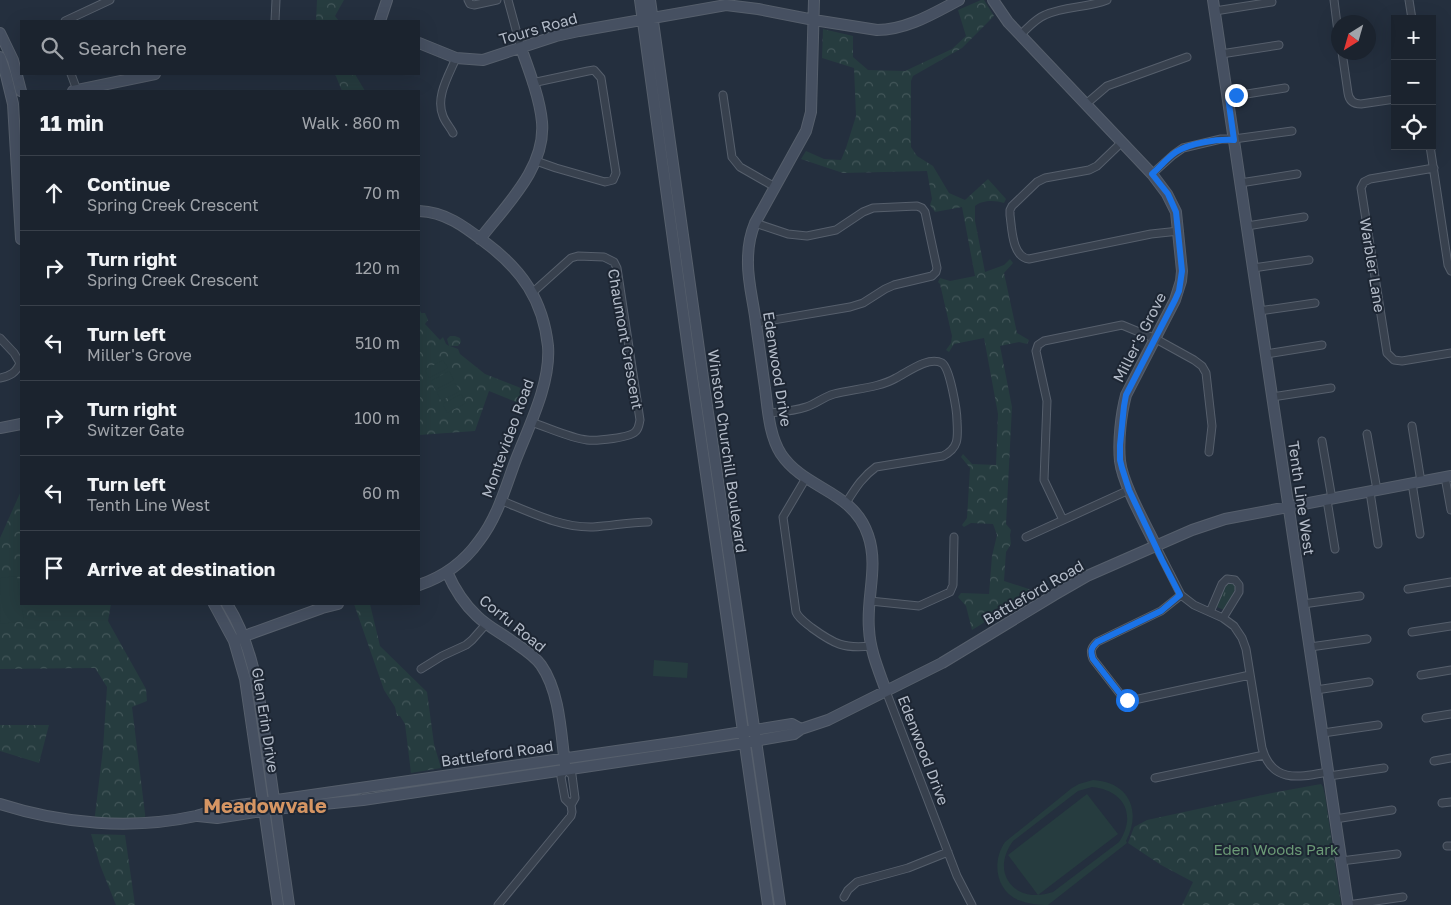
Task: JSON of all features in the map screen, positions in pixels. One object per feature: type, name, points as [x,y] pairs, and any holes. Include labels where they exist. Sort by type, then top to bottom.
[{"type":"street","points":[[67,20],[110,0]]},
{"type":"street","points":[[275,20],[276,0]]},
{"type":"street","points":[[380,20],[387,0]]},
{"type":"street","points":[[468,0],[474,5],[497,0]]},
{"type":"street","points":[[480,239],[526,180],[536,161],[541,145],[542,122],[540,108],[508,0]]},
{"type":"street","name":"Winston Churchill Boulevard","points":[[640,0],[647,18],[780,905]]},
{"type":"street","name":"Winston Churchill Boulevard","points":[[650,0],[647,18],[768,905]]},
{"type":"street","name":"Edenwood Drive","points":[[814,0],[812,112],[806,131],[755,223],[750,238],[748,263],[769,413],[774,440],[795,470],[846,502],[859,515],[864,524],[871,544],[873,567],[868,628],[871,646],[886,691],[948,852],[961,885],[972,905]]},
{"type":"street","name":"Tours Road","points":[[420,43],[456,58],[483,60],[563,34],[726,5],[877,30],[887,30],[925,18],[959,0]]},
{"type":"street","name":"Miller's Grove","points":[[994,0],[1008,22],[1152,174],[1168,194],[1176,212],[1182,271],[1179,291],[1126,395],[1120,460],[1129,490],[1180,595]]},
{"type":"street","points":[[1020,35],[1045,15],[1098,4],[1107,0]]},
{"type":"street","name":"Tenth Line West","points":[[1213,0],[1348,905],[1404,896]]},
{"type":"street","points":[[1334,0],[1336,15]]},
{"type":"street","points":[[1409,0],[1411,15]]},
{"type":"street","points":[[1215,11],[1272,2]]},
{"type":"street","points":[[0,33],[13,60],[21,90]]},
{"type":"street","points":[[1221,54],[1279,45]]},
{"type":"street","points":[[0,57],[17,103],[20,205]]},
{"type":"street","points":[[1086,104],[1107,86],[1187,57]]},
{"type":"street","points":[[453,133],[443,116],[440,102],[456,58]]},
{"type":"street","points":[[1343,60],[1349,98],[1352,102],[1361,104],[1391,100]]},
{"type":"street","points":[[532,84],[588,71],[594,70],[598,73],[616,173],[613,180],[605,182],[536,161]]},
{"type":"street","points":[[71,75],[75,90]]},
{"type":"street","points":[[80,90],[149,75]]},
{"type":"street","points":[[1228,97],[1285,88]]},
{"type":"street","points":[[723,95],[732,157],[740,166],[775,187]]},
{"type":"street","points":[[1152,174],[1173,154],[1183,148],[1221,139],[1234,140],[1292,131]]},
{"type":"street","points":[[1122,142],[1097,166],[1089,170],[1045,178],[1037,182],[1016,200],[1010,210],[1010,215],[1016,249],[1019,255],[1029,259],[1151,234],[1179,231]]},
{"type":"street","points":[[1431,150],[1448,265],[1451,271]]},
{"type":"street","name":"Warbler Lane","points":[[1434,168],[1370,179],[1364,182],[1361,188],[1387,353],[1394,360],[1402,362],[1451,353]]},
{"type":"street","points":[[1240,183],[1296,174]]},
{"type":"street","points":[[755,223],[788,234],[807,236],[836,230],[863,212],[873,208],[917,206],[925,212],[937,268],[932,276],[894,285],[863,303],[838,310],[756,323]]},
{"type":"street","name":"Montevideo Road","points":[[420,211],[440,214],[453,219],[512,265],[523,278],[540,309],[548,348],[544,383],[531,422],[494,516],[479,542],[458,564],[447,572],[420,585]]},
{"type":"street","points":[[1247,226],[1304,217]]},
{"type":"street","name":"Chaumont Crescent","points":[[531,422],[587,440],[629,436],[636,432],[640,420],[618,268],[614,262],[604,257],[584,255],[571,258],[532,293]]},
{"type":"street","points":[[1253,268],[1310,260]]},
{"type":"street","points":[[1259,311],[1316,303]]},
{"type":"street","points":[[1063,520],[1044,480],[1047,409],[1036,351],[1038,345],[1044,340],[1122,324],[1156,339],[1194,360],[1202,366],[1206,373],[1212,426],[1209,452]]},
{"type":"street","points":[[0,338],[14,353],[20,363],[13,373],[0,378]]},
{"type":"street","points":[[1266,354],[1322,345]]},
{"type":"street","points":[[769,413],[805,408],[824,397],[887,382],[918,365],[935,361],[946,366],[957,412],[956,445],[952,452],[943,456],[876,468],[860,480],[846,502]]},
{"type":"street","points":[[1272,397],[1331,388]]},
{"type":"street","points":[[0,428],[20,424]]},
{"type":"street","points":[[1412,426],[1420,534]]},
{"type":"street","points":[[1368,434],[1378,544]]},
{"type":"street","points":[[1322,441],[1335,549]]},
{"type":"street","points":[[1448,477],[1451,510]]},
{"type":"street","name":"Battleford Road","points":[[0,804],[43,815],[106,823],[146,822],[198,816],[218,809],[264,806],[744,738],[792,724],[801,729],[828,720],[942,663],[1087,576],[1215,522],[1448,477]]},
{"type":"street","points":[[806,478],[783,517],[796,612],[803,622],[829,641],[847,646],[871,646]]},
{"type":"street","points":[[1026,537],[1129,490]]},
{"type":"street","points":[[500,500],[547,519],[566,524],[594,527],[648,522]]},
{"type":"street","points":[[870,601],[919,606],[950,592],[953,585],[954,537]]},
{"type":"street","name":"Corfu Road","points":[[447,572],[452,585],[478,617],[532,655],[544,669],[556,698],[565,764]]},
{"type":"street","points":[[1210,612],[1222,584],[1227,580],[1235,580],[1239,585],[1239,592],[1223,618]]},
{"type":"street","points":[[1408,588],[1451,582]]},
{"type":"street","points":[[1250,675],[1127,700],[1093,659],[1091,654],[1092,647],[1097,642],[1161,611],[1180,595],[1194,605],[1223,618],[1234,626],[1242,638],[1250,675],[1264,754],[1268,762],[1276,770],[1284,775],[1298,777],[1384,768]]},
{"type":"street","points":[[1303,604],[1360,596]]},
{"type":"street","name":"Glen Erin Drive","points":[[215,605],[234,641],[245,680],[278,905]]},
{"type":"street","name":"Glen Erin Drive","points":[[228,605],[244,636],[258,688],[289,905]]},
{"type":"street","points":[[234,641],[334,605]]},
{"type":"street","points":[[421,669],[442,656],[466,645],[486,623]]},
{"type":"street","points":[[1412,632],[1451,626]]},
{"type":"street","points":[[1310,647],[1367,639]]},
{"type":"street","points":[[1421,675],[1451,670]]},
{"type":"street","points":[[1316,690],[1369,682]]},
{"type":"street","points":[[1426,718],[1451,714]]},
{"type":"street","points":[[1323,733],[1378,725]]},
{"type":"street","points":[[1156,778],[1264,754]]},
{"type":"street","points":[[1434,761],[1451,758]]},
{"type":"street","points":[[498,905],[571,816],[571,805],[575,798],[572,775],[565,764]]},
{"type":"street","points":[[1442,803],[1451,802]]},
{"type":"street","points":[[1335,819],[1392,810]]},
{"type":"street","points":[[844,897],[848,890],[857,882],[908,868],[948,852]]},
{"type":"street","points":[[1341,862],[1397,854]]},
{"type":"green space","points":[[317,0],[344,0],[335,16],[338,20],[316,20]]},
{"type":"green space","points":[[984,0],[994,16],[962,48],[913,76],[911,81],[911,147],[917,156],[933,166],[949,193],[965,200],[988,179],[1006,199],[1004,203],[989,201],[975,206],[975,221],[985,272],[1004,265],[1010,259],[1013,263],[1004,273],[1017,333],[1029,340],[1027,344],[1019,342],[1000,346],[1012,407],[1006,524],[1011,530],[1011,544],[1006,552],[1004,581],[1035,591],[972,630],[966,606],[958,597],[961,593],[989,594],[992,556],[997,535],[993,524],[971,523],[964,527],[962,525],[967,518],[970,468],[961,457],[963,454],[972,464],[996,465],[998,414],[984,338],[954,344],[949,352],[946,350],[951,343],[952,336],[938,282],[940,278],[950,281],[975,276],[962,207],[935,212],[930,205],[932,199],[927,171],[843,173],[801,159],[806,151],[824,159],[841,160],[856,116],[854,68],[822,58],[823,29],[853,36],[853,57],[868,70],[905,71],[952,49],[966,36],[958,10]]},
{"type":"green space","points":[[335,75],[356,75],[364,90],[342,90]]},
{"type":"green space","points":[[420,310],[421,313],[425,313],[428,320],[425,324],[440,340],[443,337],[449,346],[447,339],[450,336],[460,338],[461,342],[458,346],[450,346],[458,349],[460,354],[485,374],[531,392],[526,406],[489,391],[475,431],[420,435]]},
{"type":"green space","points":[[443,360],[448,368],[429,378],[425,370]]},
{"type":"green space","points":[[449,371],[454,380],[435,390],[431,381]]},
{"type":"green space","points":[[455,383],[460,391],[441,401],[437,392]]},
{"type":"green space","points":[[461,394],[466,403],[447,413],[443,404]]},
{"type":"green space","points":[[20,493],[20,605],[111,605],[108,621],[146,689],[147,701],[132,707],[146,822],[94,823],[103,749],[107,687],[95,668],[0,669],[0,538]]},
{"type":"green space","points":[[17,576],[24,621],[1,624],[0,578]]},
{"type":"green space","points":[[1231,582],[1235,584],[1236,588],[1224,610],[1217,607],[1223,589]]},
{"type":"green space","points":[[354,605],[370,605],[380,646],[427,692],[434,744],[441,768],[411,773],[405,724],[400,716],[397,716],[395,707],[384,690]]},
{"type":"green space","points":[[654,660],[688,663],[687,678],[653,676]]},
{"type":"green space","points":[[0,725],[49,725],[39,763],[0,751]]},
{"type":"green space","points":[[1093,780],[1105,782],[1116,786],[1123,792],[1129,800],[1133,819],[1127,843],[1048,905],[1018,900],[1004,889],[1000,882],[997,866],[1001,849],[1005,842],[1079,784]],"holes":[[[1092,787],[1103,789],[1119,799],[1127,814],[1127,822],[1119,842],[1053,892],[1040,895],[1028,894],[1010,884],[1005,875],[1004,865],[1006,853],[1013,841],[1078,791]]]},
{"type":"green space","name":"Eden Woods Park","points":[[1321,784],[1325,795],[1341,905],[1182,905],[1193,882],[1161,865],[1128,843],[1134,827],[1147,820]]},
{"type":"green space","points":[[1087,794],[1118,834],[1038,895],[1008,855]]},
{"type":"green space","points":[[91,834],[125,835],[135,905],[116,905],[100,865]]},
{"type":"district","name":"Meadowvale","points":[[265,805]]},
{"type":"route","points":[[1127,700],[1093,659],[1091,654],[1092,647],[1097,642],[1161,611],[1180,595],[1129,490],[1120,460],[1126,395],[1175,300],[1179,291],[1182,271],[1176,212],[1168,194],[1152,174],[1173,154],[1183,148],[1221,139],[1234,140],[1228,97],[1236,95]]}]
